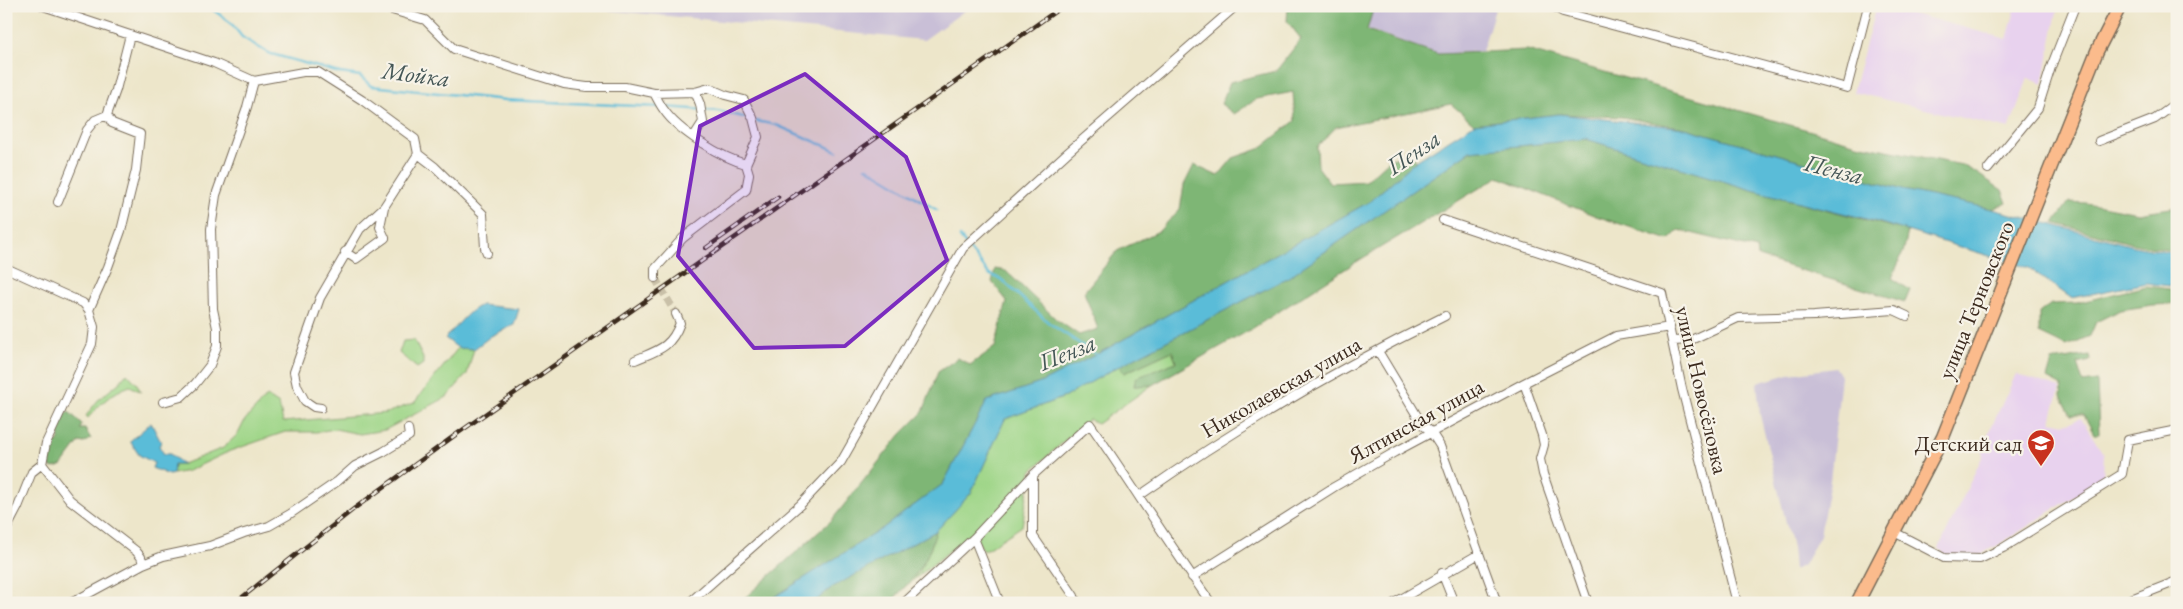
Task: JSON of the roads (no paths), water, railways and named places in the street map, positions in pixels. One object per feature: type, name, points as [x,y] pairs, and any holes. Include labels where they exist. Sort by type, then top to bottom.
[{"type":"main road","name":"улица Терновского","points":[[1857,603],[1943,437],[2097,51],[2120,6]]},
{"type":"street","points":[[43,6],[214,63],[254,81],[303,72],[318,72],[362,100],[416,139],[418,154],[384,207],[360,229],[320,298],[294,372],[297,386],[305,401],[314,407],[321,408]]},
{"type":"street","points":[[379,6],[425,20],[454,49],[564,84],[587,87],[625,87],[654,93],[695,92],[709,88],[744,100],[753,118],[758,137],[746,164],[749,174],[746,190],[683,238],[655,269],[655,278]]},
{"type":"street","points":[[689,603],[800,505],[841,462],[963,248],[1236,6]]},
{"type":"street","points":[[1553,6],[1572,15],[1847,88],[1868,6]]},
{"type":"street","points":[[1988,169],[2038,108],[2051,67],[2075,6]]},
{"type":"street","points":[[58,202],[87,130],[95,120],[107,115],[121,72],[130,35]]},
{"type":"street","points":[[163,402],[181,397],[195,384],[210,365],[217,346],[218,328],[213,309],[210,256],[211,229],[216,194],[247,108],[254,81]]},
{"type":"street","points":[[694,136],[703,122],[700,104],[695,92]]},
{"type":"street","points":[[654,93],[664,110],[677,125],[732,160],[746,164]]},
{"type":"street","points":[[2099,141],[2155,119],[2177,103]]},
{"type":"street","points":[[89,310],[121,231],[136,170],[140,134],[112,123],[107,115]]},
{"type":"street","points":[[418,154],[435,167],[483,214],[487,253]]},
{"type":"street","points":[[345,252],[356,259],[385,238],[380,227],[384,207]]},
{"type":"street","name":"улица Новосёловка","points":[[1443,220],[1662,293],[1686,407],[1737,603]]},
{"type":"street","points":[[6,268],[83,303],[89,310],[94,327],[92,344],[46,443],[42,464],[32,472],[18,507],[6,530]]},
{"type":"street","points":[[1673,341],[1691,340],[1738,318],[1814,316],[1894,310],[1907,316]]},
{"type":"street","points":[[635,360],[665,347],[675,337],[680,323],[676,314]]},
{"type":"street","name":"Николаевская улица","points":[[1139,496],[1195,456],[1314,386],[1445,316]]},
{"type":"street","name":"Ялтинская улица","points":[[1192,577],[1334,486],[1524,383],[1616,336],[1670,326]]},
{"type":"street","points":[[1378,351],[1422,424],[1431,432],[1440,446],[1497,603]]},
{"type":"street","points":[[1524,383],[1542,435],[1544,445],[1540,459],[1543,474],[1588,603]]},
{"type":"street","points":[[904,603],[974,538],[1033,475],[1090,424],[1211,603]]},
{"type":"street","points":[[71,603],[143,564],[163,556],[210,546],[244,532],[269,526],[338,481],[354,466],[384,452],[409,436],[408,429]]},
{"type":"street","points":[[1894,532],[1944,558],[1980,559],[2003,548],[2122,474],[2128,440],[2177,430]]},
{"type":"street","points":[[42,464],[70,500],[136,551],[141,557],[143,564]]},
{"type":"street","points":[[1033,475],[1033,536],[1074,596],[1076,603]]},
{"type":"street","points":[[974,538],[1000,603]]},
{"type":"street","points":[[1394,603],[1480,554]]},
{"type":"street","points":[[1442,574],[1454,603]]},
{"type":"street","points":[[2121,603],[2177,581]]},
{"type":"water","points":[[1559,114],[1685,128],[1903,190],[1992,209],[2133,246],[2177,254],[2177,287],[2146,283],[2071,298],[2029,268],[1874,221],[1752,190],[1586,139],[1470,151],[1287,278],[1119,366],[1065,397],[1005,419],[971,493],[936,531],[831,588],[813,603],[765,603],[883,528],[943,484],[987,401],[1040,383],[1101,352],[1369,202],[1416,161],[1474,124]]},
{"type":"water","points":[[481,305],[519,309],[514,325],[491,336],[474,349],[458,348],[445,338],[466,316]]},
{"type":"water","points":[[151,423],[161,442],[159,446],[164,454],[170,454],[183,464],[174,464],[173,474],[169,475],[152,468],[154,463],[139,455],[130,441]]},
{"type":"waterway","name":"Мойка","points":[[208,6],[231,23],[242,37],[268,53],[340,73],[360,76],[371,86],[506,100],[660,107]]},
{"type":"waterway","points":[[665,107],[718,111],[751,119]]},
{"type":"waterway","points":[[756,121],[776,125],[837,151]]},
{"type":"waterway","points":[[866,167],[937,210]]},
{"type":"waterway","name":"Пенза","points":[[960,237],[989,274],[1002,280],[1049,323],[1098,356]]},
{"type":"tunnel","points":[[655,278],[676,314]]},
{"type":"railway","points":[[235,603],[355,508],[454,436],[1063,6]]},
{"type":"railway","points":[[706,248],[778,197]]},
{"type":"place","name":"Детский сад","points":[[2041,467]]}]
